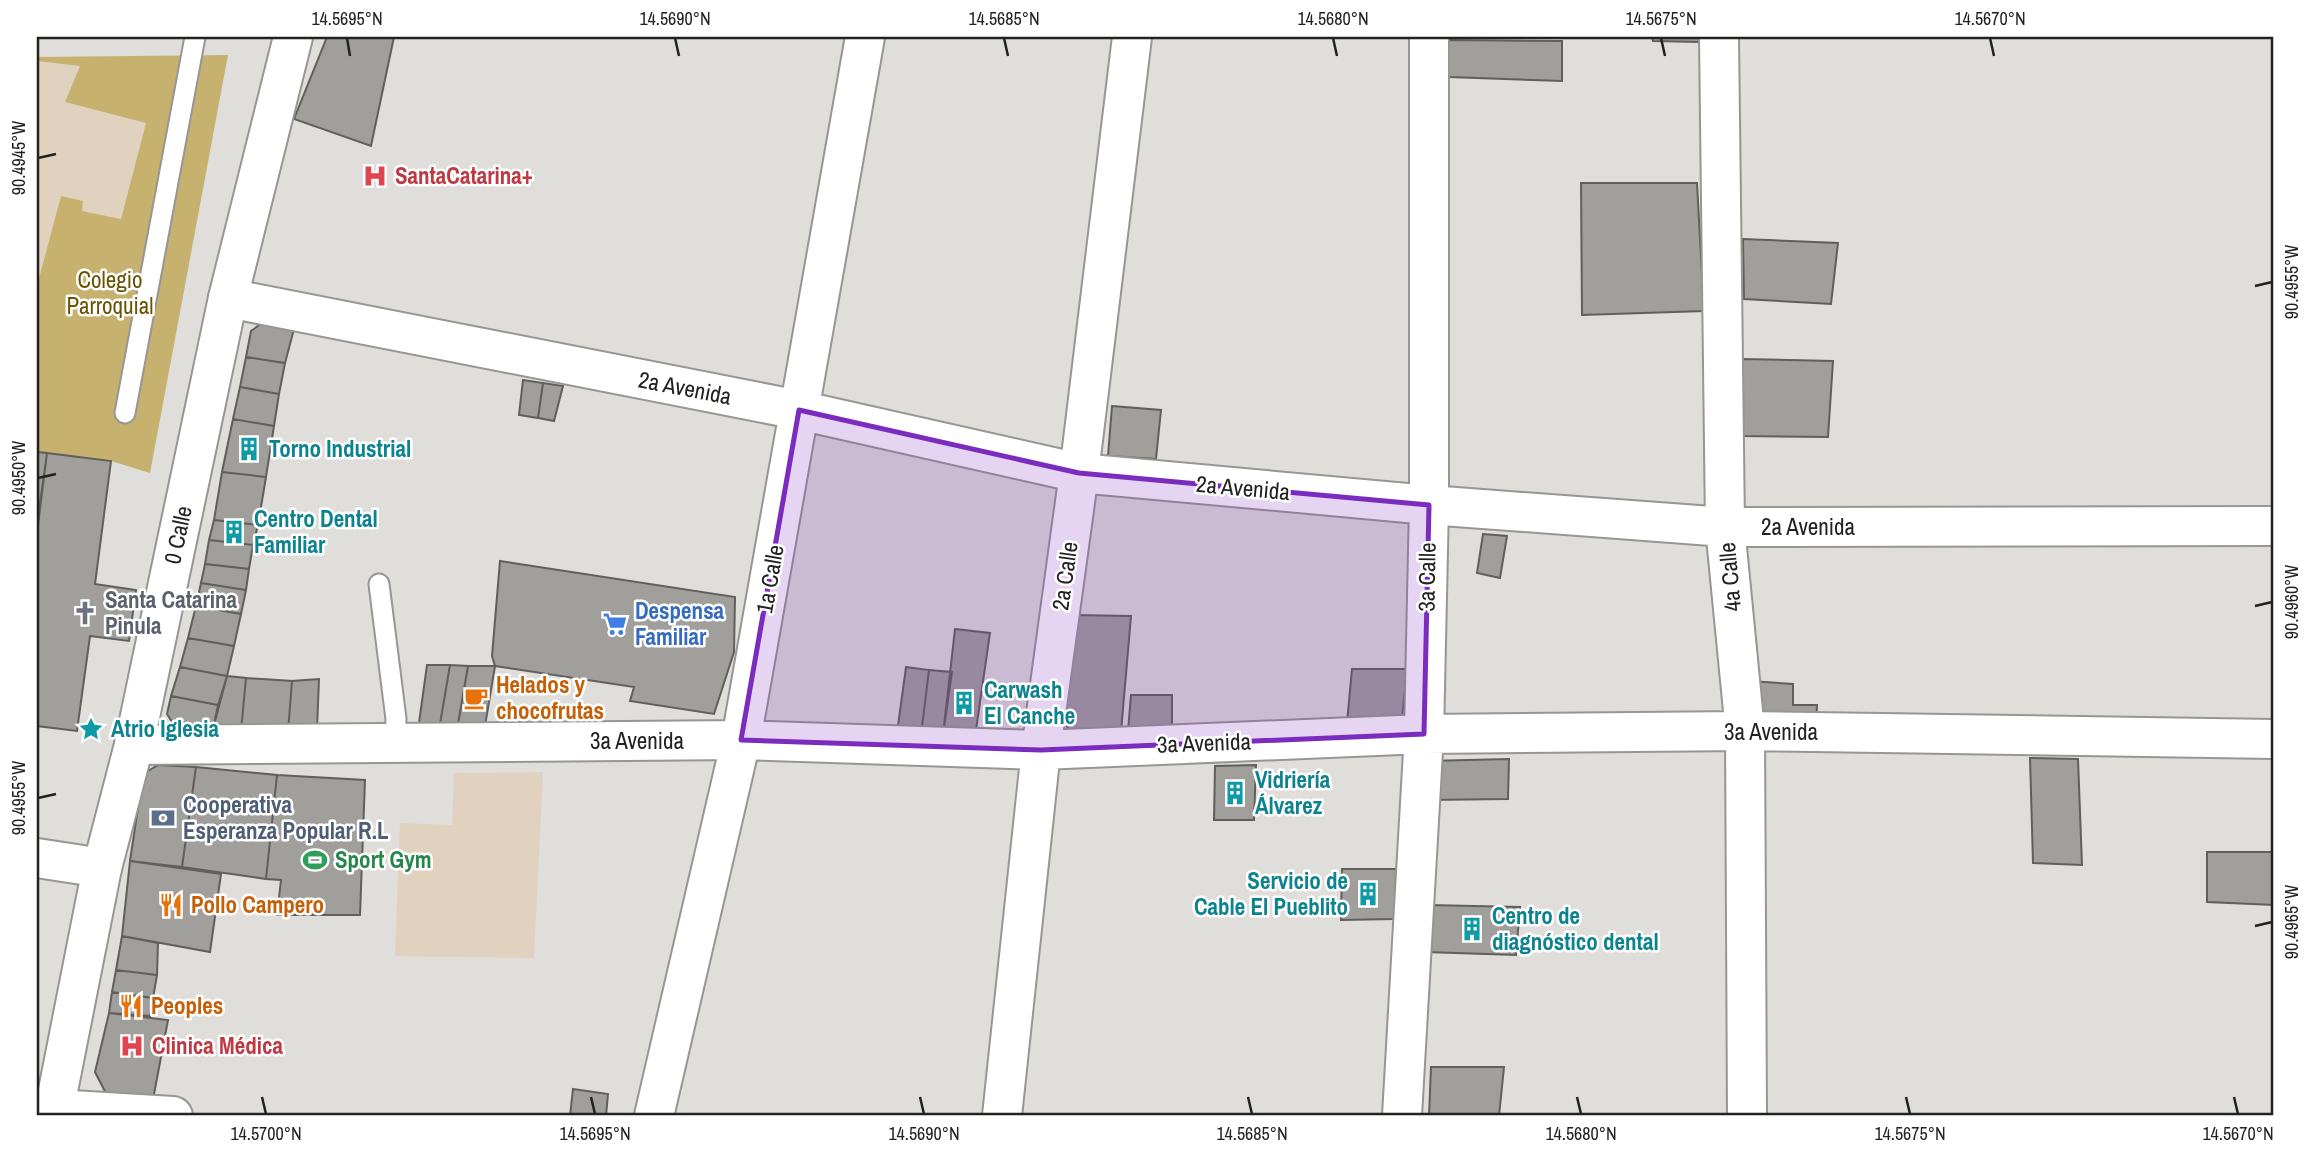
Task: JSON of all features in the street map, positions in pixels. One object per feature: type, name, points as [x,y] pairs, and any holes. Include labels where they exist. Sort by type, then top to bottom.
[{"type":"street","name":"0 Calle","points":[[48,1111],[102,868],[134,745],[228,298],[293,37]]},
{"type":"street","name":"1a Calle","points":[[654,1116],[741,740],[866,37]]},
{"type":"street","name":"2a Calle","points":[[1002,1116],[1041,750],[1079,473],[1132,37]]},
{"type":"street","name":"3a Calle","points":[[1402,1116],[1424,734],[1429,505],[1429,37]]},
{"type":"street","name":"4a Calle","points":[[1719,37],[1726,527],[1745,731],[1747,1116]]},
{"type":"street","name":"2a Avenida","points":[[228,298],[799,410],[1079,473],[1429,505],[1726,527],[2274,526]]},
{"type":"street","name":"3a Avenida","points":[[134,745],[741,740],[1041,750],[1424,734],[1745,731],[2274,739]]},
{"type":"street","points":[[37,858],[102,868]]},
{"type":"street","points":[[48,1111],[173,1116]]},
{"type":"lane","points":[[125,412],[195,37]]},
{"type":"lane","points":[[379,584],[396,719],[396,743]]},
{"type":"highlighted area","points":[[799,410],[1079,473],[1429,505],[1424,734],[1041,750],[741,740]]},
{"type":"shaded area","points":[[37,61],[80,66],[65,102],[146,123],[121,219],[81,211],[37,286]]},
{"type":"shaded area","points":[[543,772],[534,958],[395,956],[400,823],[452,825],[454,773]]},
{"type":"green space","name":"Colegio Parroquial","points":[[228,55],[150,473],[111,461],[37,452],[37,286],[61,196],[83,201],[82,211],[121,219],[146,123],[65,102],[80,66],[37,61],[37,57]]},
{"type":"building","points":[[327,37],[394,37],[371,146],[294,119]]},
{"type":"building","points":[[1652,37],[1700,37],[1700,42],[1653,41]]},
{"type":"building","points":[[1449,40],[1562,41],[1562,81],[1449,77]]},
{"type":"building","points":[[1581,183],[1697,183],[1704,311],[1582,315]]},
{"type":"building","points":[[1743,239],[1838,243],[1831,304],[1744,299]]},
{"type":"building","points":[[262,323],[294,329],[285,363],[246,357],[251,331]]},
{"type":"building","points":[[246,357],[285,363],[279,394],[240,387]]},
{"type":"building","points":[[1741,359],[1833,361],[1828,437],[1740,436]]},
{"type":"building","points":[[523,380],[543,383],[538,418],[519,415]]},
{"type":"building","points":[[543,383],[563,386],[554,421],[538,418]]},
{"type":"building","points":[[240,387],[279,394],[274,426],[233,419]]},
{"type":"building","points":[[1112,406],[1161,410],[1156,459],[1108,456]]},
{"type":"building","name":"Torno Industrial","points":[[233,419],[274,426],[266,477],[222,472]]},
{"type":"building","points":[[37,452],[47,453],[38,525],[37,525]]},
{"type":"building","name":"Santa Catarina Pinula","points":[[47,453],[111,461],[95,584],[136,590],[129,641],[90,636],[77,731],[37,726],[37,525]]},
{"type":"building","points":[[222,472],[266,477],[258,525],[214,520]]},
{"type":"building","name":"Centro Dental Familiar","points":[[214,520],[258,525],[253,545],[209,540]]},
{"type":"building","points":[[1483,534],[1507,536],[1500,578],[1477,573]]},
{"type":"building","points":[[209,540],[253,545],[249,569],[205,564]]},
{"type":"building","name":"Despensa Familiar","points":[[500,561],[735,597],[734,652],[714,714],[630,701],[634,687],[495,666],[492,656]]},
{"type":"building","points":[[205,564],[249,569],[246,590],[201,583]]},
{"type":"building","points":[[201,583],[246,590],[241,614],[196,606]]},
{"type":"building","points":[[196,606],[241,614],[234,646],[188,638]]},
{"type":"building","points":[[1072,615],[1131,616],[1121,732],[1073,735],[1066,725]]},
{"type":"building","name":"Carwash El Canche","points":[[955,629],[990,633],[975,737],[943,735]]},
{"type":"building","points":[[188,638],[234,646],[227,676],[180,667]]},
{"type":"building","points":[[427,665],[450,665],[439,730],[418,730]]},
{"type":"building","points":[[450,665],[468,666],[457,730],[439,730]]},
{"type":"building","name":"Helados y chocofrutas","points":[[468,666],[495,666],[484,732],[457,730]]},
{"type":"building","points":[[180,667],[227,676],[218,705],[171,696]]},
{"type":"building","points":[[906,667],[929,670],[921,735],[897,733]]},
{"type":"building","points":[[1352,669],[1407,669],[1402,719],[1347,723]]},
{"type":"building","points":[[929,670],[952,672],[943,735],[921,735]]},
{"type":"building","points":[[227,676],[246,678],[241,731],[213,729]]},
{"type":"building","points":[[246,678],[292,681],[288,732],[241,731]]},
{"type":"building","points":[[319,679],[317,730],[288,732],[292,681]]},
{"type":"building","points":[[1750,681],[1793,684],[1793,705],[1817,705],[1816,726],[1750,726]]},
{"type":"building","points":[[1131,695],[1172,695],[1172,730],[1128,731]]},
{"type":"building","points":[[171,696],[218,705],[213,729],[174,725],[167,714]]},
{"type":"building","points":[[2030,758],[2078,759],[2082,865],[2033,863]]},
{"type":"building","points":[[1509,759],[1508,799],[1426,800],[1427,761]]},
{"type":"building","name":"Cooperativa Esperanza Popular R.L","points":[[158,765],[196,767],[182,867],[130,861],[143,774]]},
{"type":"building","name":"Vidriería Álvarez","points":[[1256,765],[1254,820],[1214,820],[1215,766]]},
{"type":"building","points":[[196,767],[277,775],[266,879],[182,867]]},
{"type":"building","name":"Sport Gym","points":[[277,775],[365,780],[360,915],[277,915],[281,880],[266,879]]},
{"type":"building","name":"Sport Gym","points":[[277,775],[365,780],[360,915],[277,915],[281,880],[266,879]]},
{"type":"building","points":[[2207,852],[2274,852],[2274,905],[2207,902]]},
{"type":"building","name":"Pollo Campero","points":[[130,861],[221,874],[210,952],[122,936]]},
{"type":"building","name":"Servicio de Cable El Pueblito","points":[[1342,869],[1396,869],[1395,919],[1341,920]]},
{"type":"building","name":"Centro de diagnóstico dental","points":[[1428,905],[1520,907],[1516,955],[1426,952]]},
{"type":"building","points":[[122,936],[158,943],[157,975],[116,970]]},
{"type":"building","points":[[116,970],[157,975],[153,998],[112,992]]},
{"type":"building","name":"Peoples","points":[[112,992],[153,998],[150,1016],[109,1013]]},
{"type":"building","name":"Clinica Médica","points":[[109,1013],[168,1020],[151,1110],[111,1103],[95,1072]]},
{"type":"building","points":[[1431,1067],[1504,1067],[1499,1116],[1429,1116]]},
{"type":"building","points":[[573,1089],[608,1094],[606,1116],[570,1116]]},
{"type":"place","name":"SantaCatarina+","points":[[375,176]]},
{"type":"place","name":"Torno Industrial","points":[[249,449]]},
{"type":"place","name":"Centro Dental Familiar","points":[[234,532]]},
{"type":"place","name":"Santa Catarina Pinula","points":[[85,613]]},
{"type":"place","name":"Despensa Familiar","points":[[615,624]]},
{"type":"place","name":"Helados y chocofrutas","points":[[476,698]]},
{"type":"place","name":"Carwash El Canche","points":[[964,703]]},
{"type":"place","name":"Atrio Iglesia","points":[[91,729]]},
{"type":"place","name":"Vidriería Álvarez","points":[[1235,793]]},
{"type":"place","name":"Cooperativa Esperanza Popular R.L","points":[[163,818]]},
{"type":"place","name":"Sport Gym","points":[[315,860]]},
{"type":"place","name":"Servicio de Cable El Pueblito","points":[[1368,894]]},
{"type":"place","name":"Pollo Campero","points":[[171,905]]},
{"type":"place","name":"Centro de diagnóstico dental","points":[[1472,929]]},
{"type":"place","name":"Peoples","points":[[131,1006]]},
{"type":"place","name":"Clinica Médica","points":[[132,1046]]}]
